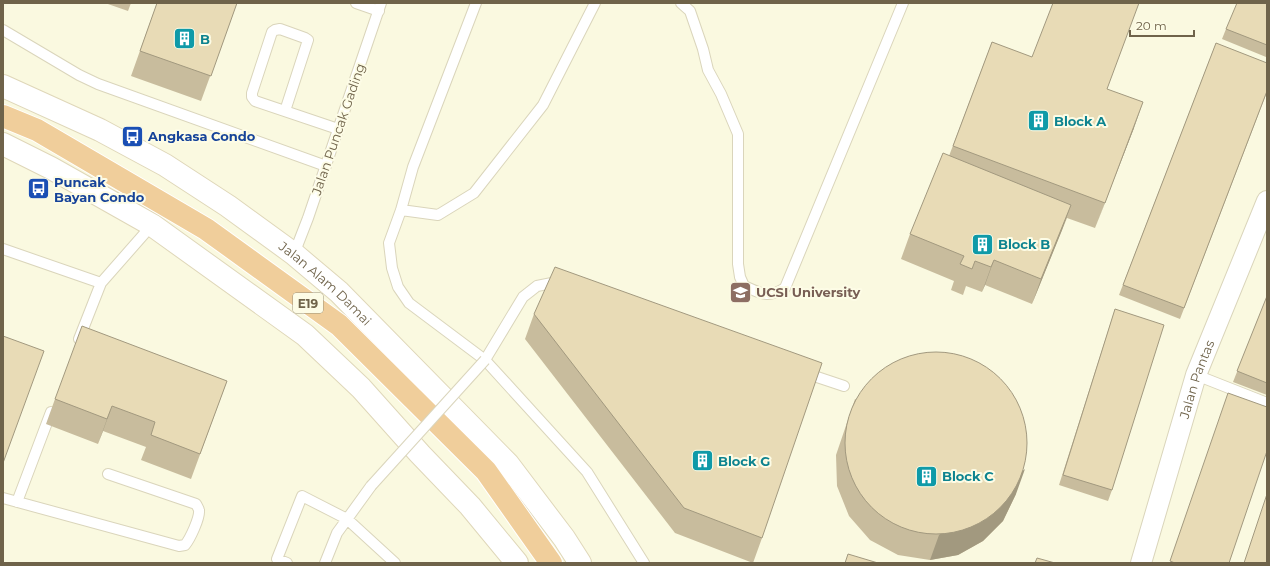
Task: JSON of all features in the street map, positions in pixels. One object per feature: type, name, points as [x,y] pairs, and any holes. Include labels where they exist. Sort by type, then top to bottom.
[{"type":"highway","name":"E19","points":[[3,116],[37,130],[206,229],[339,325],[486,471],[551,563]]},
{"type":"highway","name":"E19","points":[[3,123],[34,136],[204,235],[336,333],[480,477],[542,563]]},
{"type":"main road","name":"Jalan Alam Damai","points":[[11,86],[100,130],[166,165],[228,206],[294,254],[339,292],[508,464],[564,538],[580,563]]},
{"type":"main road","points":[[3,144],[52,168],[152,224],[305,335],[361,388],[420,454],[470,506],[517,563]]},
{"type":"street","name":"Jalan Pantas","points":[[1141,563],[1196,375],[1267,201]]},
{"type":"lane","points":[[356,3],[380,7]]},
{"type":"lane","points":[[476,3],[413,167],[401,210],[389,243],[392,268],[398,287],[409,304],[485,360],[587,472],[644,563]]},
{"type":"lane","points":[[401,210],[438,215],[474,193],[543,105],[595,3]]},
{"type":"lane","points":[[681,3],[690,11],[703,49],[708,70],[721,94],[738,134],[738,264],[740,278],[744,286],[766,295],[776,294],[785,288],[903,3]]},
{"type":"lane","name":"Jalan Puncak Gading","points":[[294,254],[308,218],[380,7]]},
{"type":"lane","points":[[286,111],[308,40],[280,29],[272,32],[252,97],[255,101],[338,129]]},
{"type":"lane","points":[[3,30],[79,75],[98,84],[326,166]]},
{"type":"lane","points":[[76,349],[101,283],[152,224]]},
{"type":"lane","points":[[3,249],[101,283]]},
{"type":"lane","points":[[325,563],[336,533],[371,486],[485,360],[523,297],[537,286],[552,283],[567,284]]},
{"type":"lane","points":[[795,370],[844,386]]},
{"type":"lane","points":[[1196,375],[1267,403]]},
{"type":"lane","points":[[17,502],[56,400]]},
{"type":"lane","points":[[3,498],[138,536],[179,546],[185,545],[189,540],[199,515],[199,510],[196,504],[108,474]]},
{"type":"lane","points":[[287,563],[277,559],[302,496],[347,519],[394,563]]},
{"type":"building","name":"B","points":[[157,3],[237,3],[211,76],[140,51]]},
{"type":"building","name":"Block A","points":[[1053,3],[1139,3],[1107,89],[1143,102],[1105,203],[953,146],[992,42],[1032,57]]},
{"type":"building","points":[[1237,3],[1267,3],[1267,45],[1226,29]]},
{"type":"building","points":[[1216,43],[1267,63],[1267,91],[1184,308],[1123,285]]},
{"type":"building","name":"Block B","points":[[943,153],[1071,205],[1041,279],[994,260],[991,267],[975,261],[972,269],[960,264],[964,256],[910,234]]},
{"type":"building","name":"Block G","points":[[555,267],[822,363],[762,538],[684,508],[534,314]]},
{"type":"building","points":[[1267,296],[1267,383],[1237,371]]},
{"type":"building","points":[[1115,309],[1164,325],[1112,490],[1063,475]]},
{"type":"building","points":[[82,326],[227,381],[200,454],[151,435],[155,422],[112,406],[107,419],[55,399]]},
{"type":"building","points":[[3,336],[44,351],[3,463]]},
{"type":"building","name":"Block C","points":[[927,352],[945,352],[971,359],[987,367],[1006,385],[1012,392],[1020,408],[1027,434],[1027,452],[1020,478],[1012,494],[994,513],[987,519],[962,530],[945,534],[927,534],[901,527],[885,519],[860,494],[852,478],[847,461],[845,452],[845,434],[852,408],[860,392],[885,367],[901,359],[918,354]]},
{"type":"building","points":[[1228,393],[1267,407],[1267,451],[1229,563],[1175,563],[1170,561]]},
{"type":"building","points":[[1267,494],[1267,563],[1244,563]]},
{"type":"building","points":[[848,554],[878,563],[845,563]]},
{"type":"building","points":[[1037,558],[1055,563],[1035,563]]},
{"type":"place","name":"B","points":[[184,39]]},
{"type":"place","name":"Block A","points":[[1039,121]]},
{"type":"place","name":"Angkasa Condo","points":[[133,136]]},
{"type":"place","name":"Puncak Bayan Condo","points":[[39,189]]},
{"type":"place","name":"Block B","points":[[982,244]]},
{"type":"place","name":"UCSI University","points":[[740,292]]},
{"type":"place","name":"Block G","points":[[703,461]]},
{"type":"place","name":"Block C","points":[[927,476]]}]
